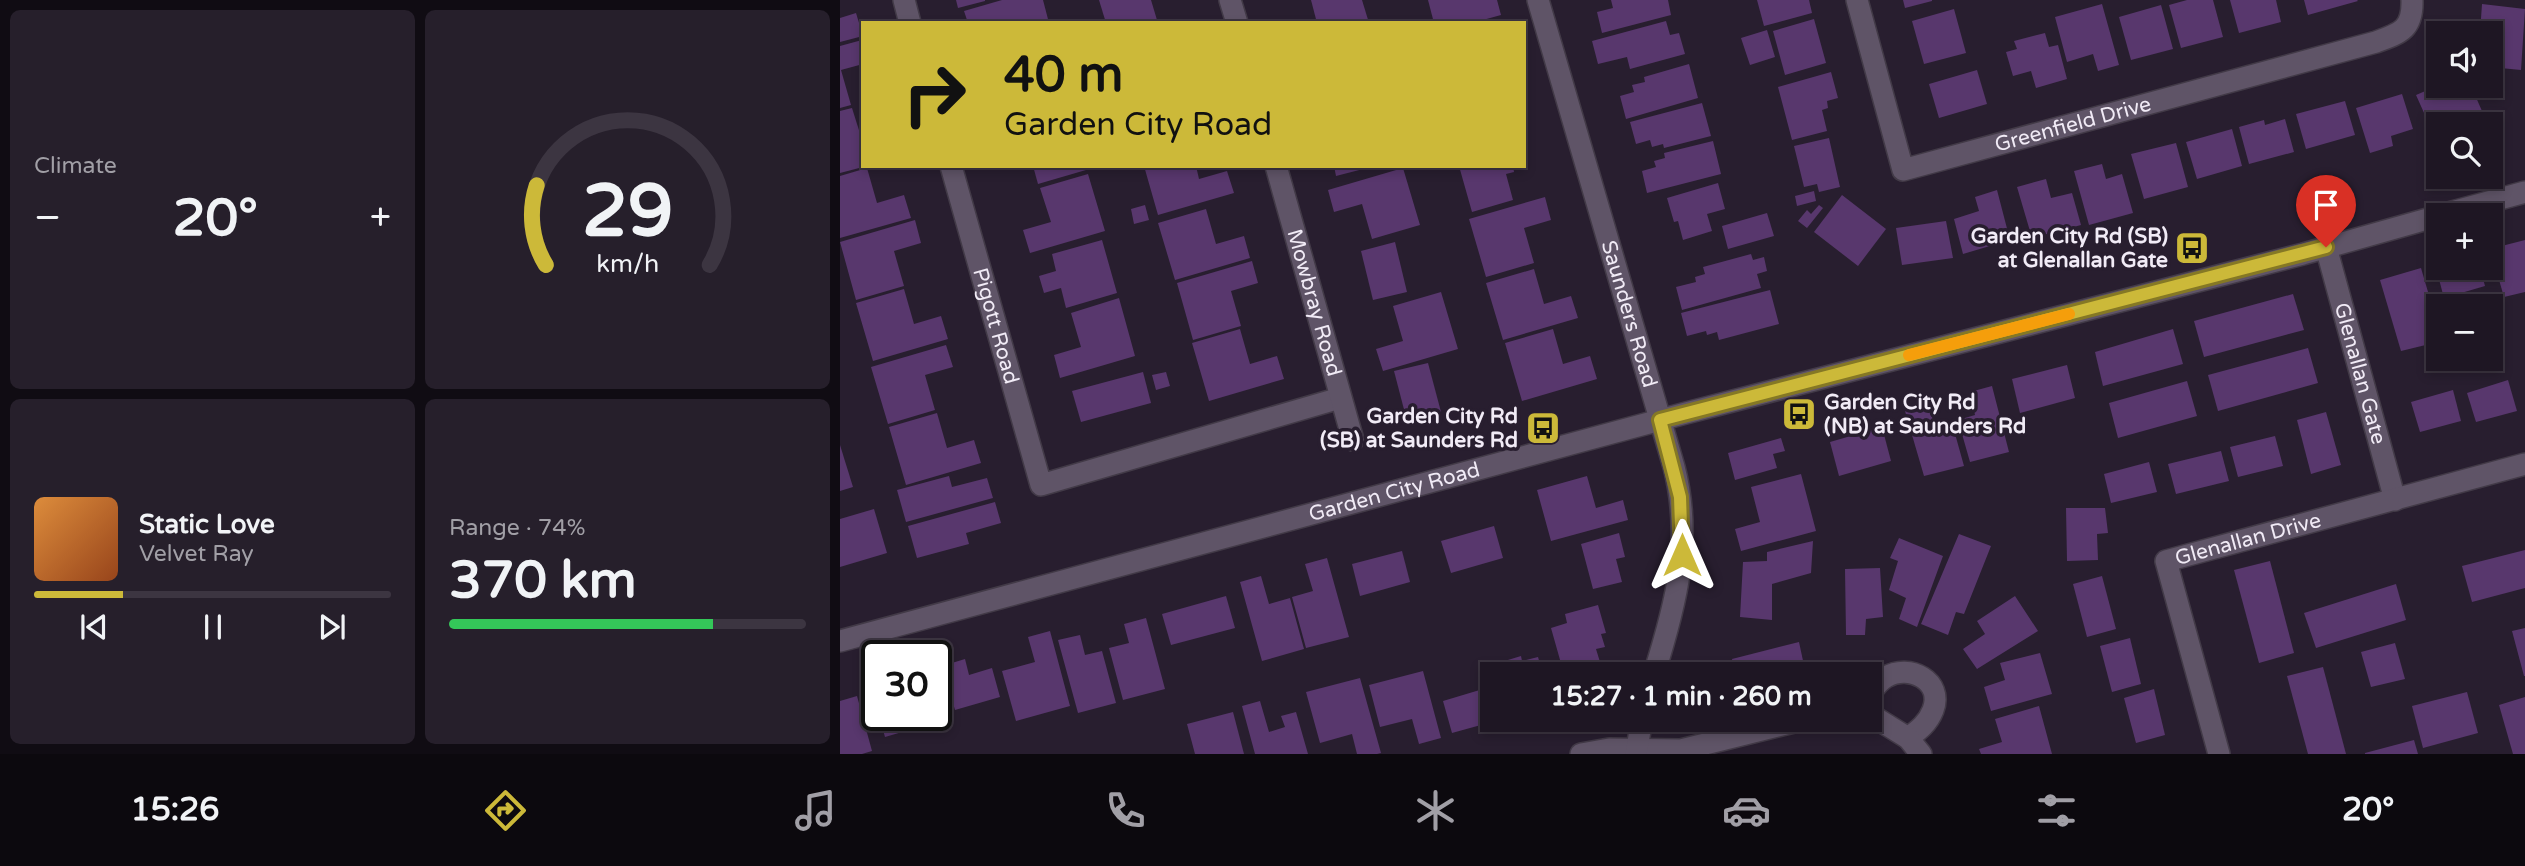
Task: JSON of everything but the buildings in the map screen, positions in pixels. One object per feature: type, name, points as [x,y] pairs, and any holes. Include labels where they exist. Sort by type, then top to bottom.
[{"type":"street","points":[[904,0],[909,21]]},
{"type":"street","points":[[1230,0],[1236,21]]},
{"type":"street","name":"Saunders Road","points":[[1538,0],[1677,481],[1683,529],[1678,590],[1657,662]]},
{"type":"street","name":"Greenfield Drive","points":[[1857,0],[1903,170],[2376,42],[2395,35],[2409,25],[2412,0]]},
{"type":"street","name":"Pigott Road","points":[[952,168],[1041,485],[1340,398]]},
{"type":"street","name":"Mowbray Road","points":[[1277,168],[1353,440]]},
{"type":"street","name":"Garden City Road","points":[[2486,203],[2525,192]]},
{"type":"street","name":"Garden City Road","points":[[840,641],[1660,420],[2426,220]]},
{"type":"street","name":"Glenallan Gate","points":[[2326,247],[2395,500]]},
{"type":"street","name":"Glenallan Drive","points":[[2219,754],[2166,561],[2525,464]]},
{"type":"street","points":[[1882,682],[1889,675],[1912,672],[1923,676],[1935,695],[1934,708],[1914,746],[1882,723]]},
{"type":"street","points":[[1636,751],[1640,732]]},
{"type":"street","points":[[1581,754],[1609,749],[1681,750],[1754,732]]},
{"type":"slow traffic","points":[[1909,355],[2069,314]]},
{"type":"place","name":"Garden City Rd (SB) at Glenallan Gate","points":[[2192,248]]},
{"type":"place","name":"Garden City Rd (NB) at Saunders Rd","points":[[1799,414]]},
{"type":"place","name":"Garden City Rd (SB) at Saunders Rd","points":[[1543,428]]},
{"type":"route","points":[[1682,555],[1680,497],[1660,420],[2326,247]]}]
